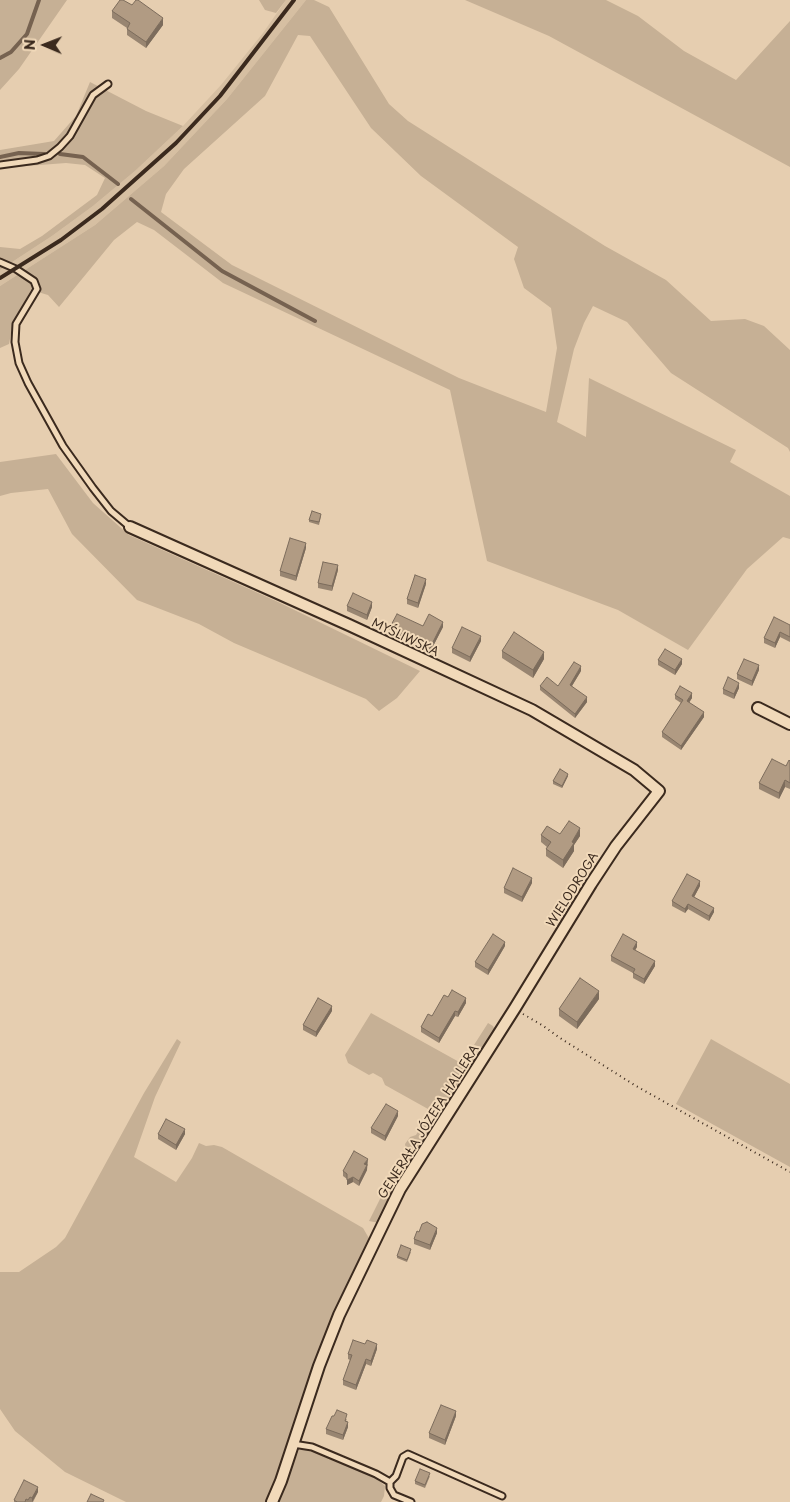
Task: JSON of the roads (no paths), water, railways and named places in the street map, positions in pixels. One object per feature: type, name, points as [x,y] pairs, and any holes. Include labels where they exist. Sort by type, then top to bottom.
[{"type":"street","name":"MYŚLIWSKA","points":[[130,527],[349,625],[532,710],[634,770],[659,791]]},
{"type":"street","points":[[758,708],[790,724]]},
{"type":"street","name":"WIELODROGA","points":[[514,1009],[616,846],[659,791]]},
{"type":"street","name":"GENERAŁA JÓZEFA HALLERA","points":[[272,1502],[319,1366],[339,1315],[382,1223],[400,1189],[514,1009]]},
{"type":"lane","points":[[0,165],[37,160],[49,156],[70,136],[93,95],[108,84]]},
{"type":"lane","points":[[0,262],[16,269],[34,281],[36,289],[16,324],[15,342],[19,363],[28,383],[63,446],[92,488],[111,511],[130,527]]},
{"type":"lane","points":[[293,1444],[312,1447],[376,1474],[390,1482]]},
{"type":"lane","points":[[411,1502],[394,1494],[390,1488],[390,1482],[396,1476],[403,1457],[408,1454],[502,1496]]},
{"type":"waterway","points":[[0,58],[11,52],[27,34],[39,0]]},
{"type":"waterway","points":[[0,157],[19,153],[44,154]]},
{"type":"waterway","points":[[60,154],[83,157],[118,184]]},
{"type":"waterway","points":[[131,199],[222,271],[315,321]]},
{"type":"railway","points":[[0,278],[61,240],[102,209],[176,143],[220,96],[294,0]]}]
